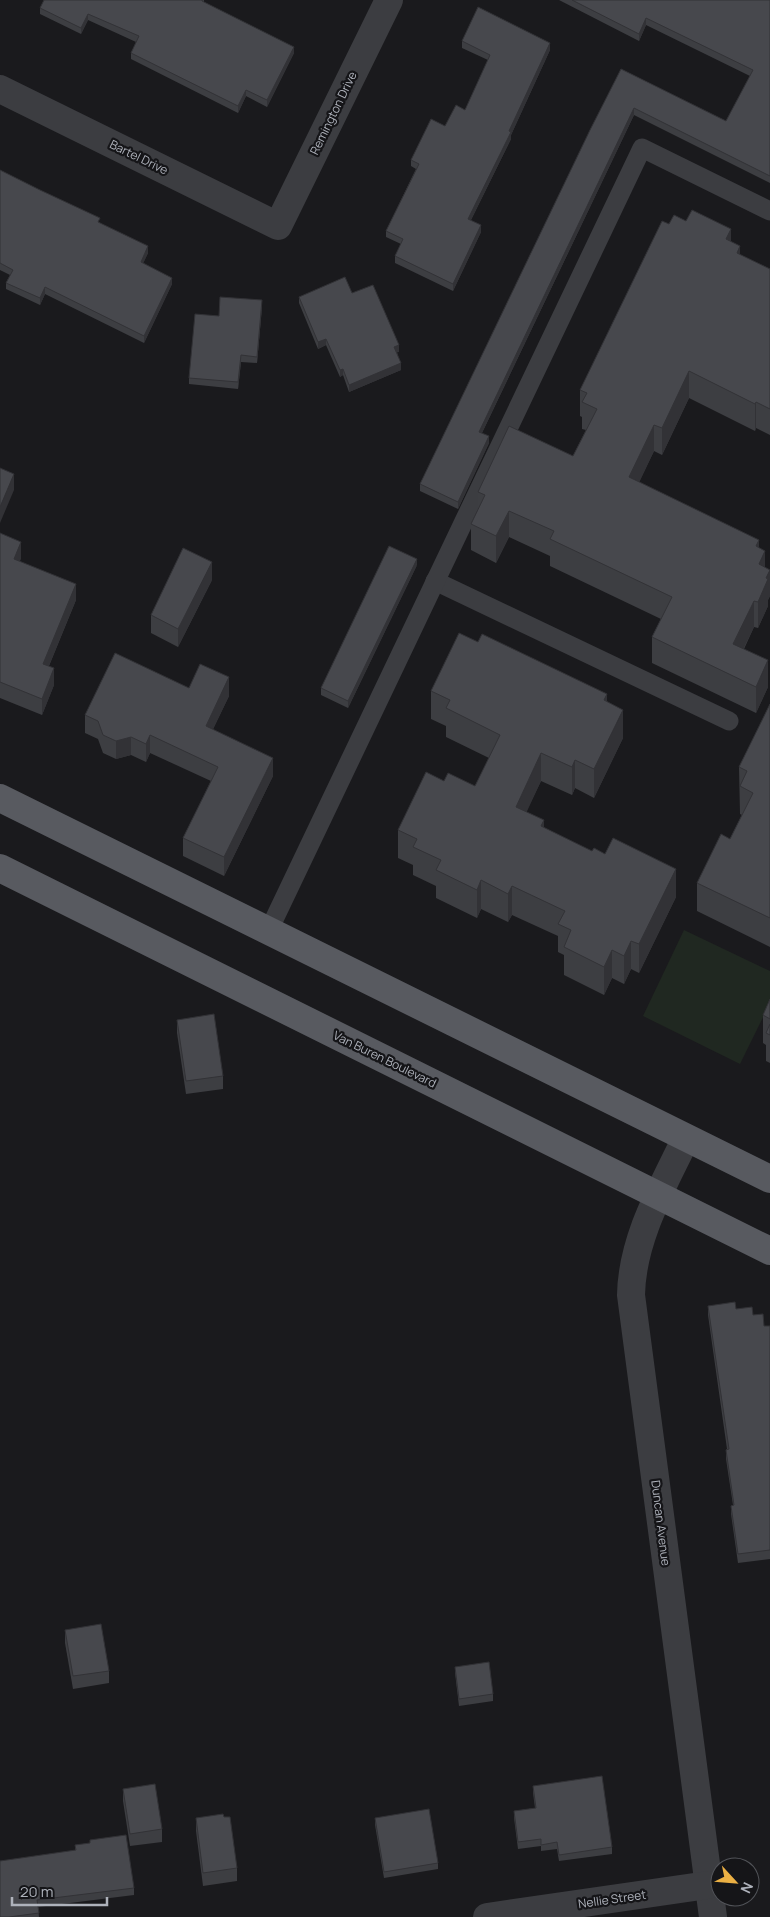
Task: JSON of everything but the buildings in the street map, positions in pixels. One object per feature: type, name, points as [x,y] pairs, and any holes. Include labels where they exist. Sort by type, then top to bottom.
[{"type":"main road","points":[[0,798],[770,1179]]},
{"type":"main road","name":"Van Buren Boulevard","points":[[0,868],[770,1251]]},
{"type":"street","name":"Remington Drive","points":[[278,226],[389,0]]},
{"type":"street","name":"Bartel Drive","points":[[0,89],[278,226]]},
{"type":"street","name":"Duncan Avenue","points":[[686,1138],[658,1195],[635,1255],[631,1277],[631,1295],[713,1917]]},
{"type":"street","name":"Nellie Street","points":[[486,1917],[708,1884]]},
{"type":"lane","points":[[269,930],[642,148],[770,211]]},
{"type":"lane","points":[[435,581],[729,721]]},
{"type":"shaded area","points":[[684,930],[770,971],[770,1003],[740,1064],[643,1016]]}]
